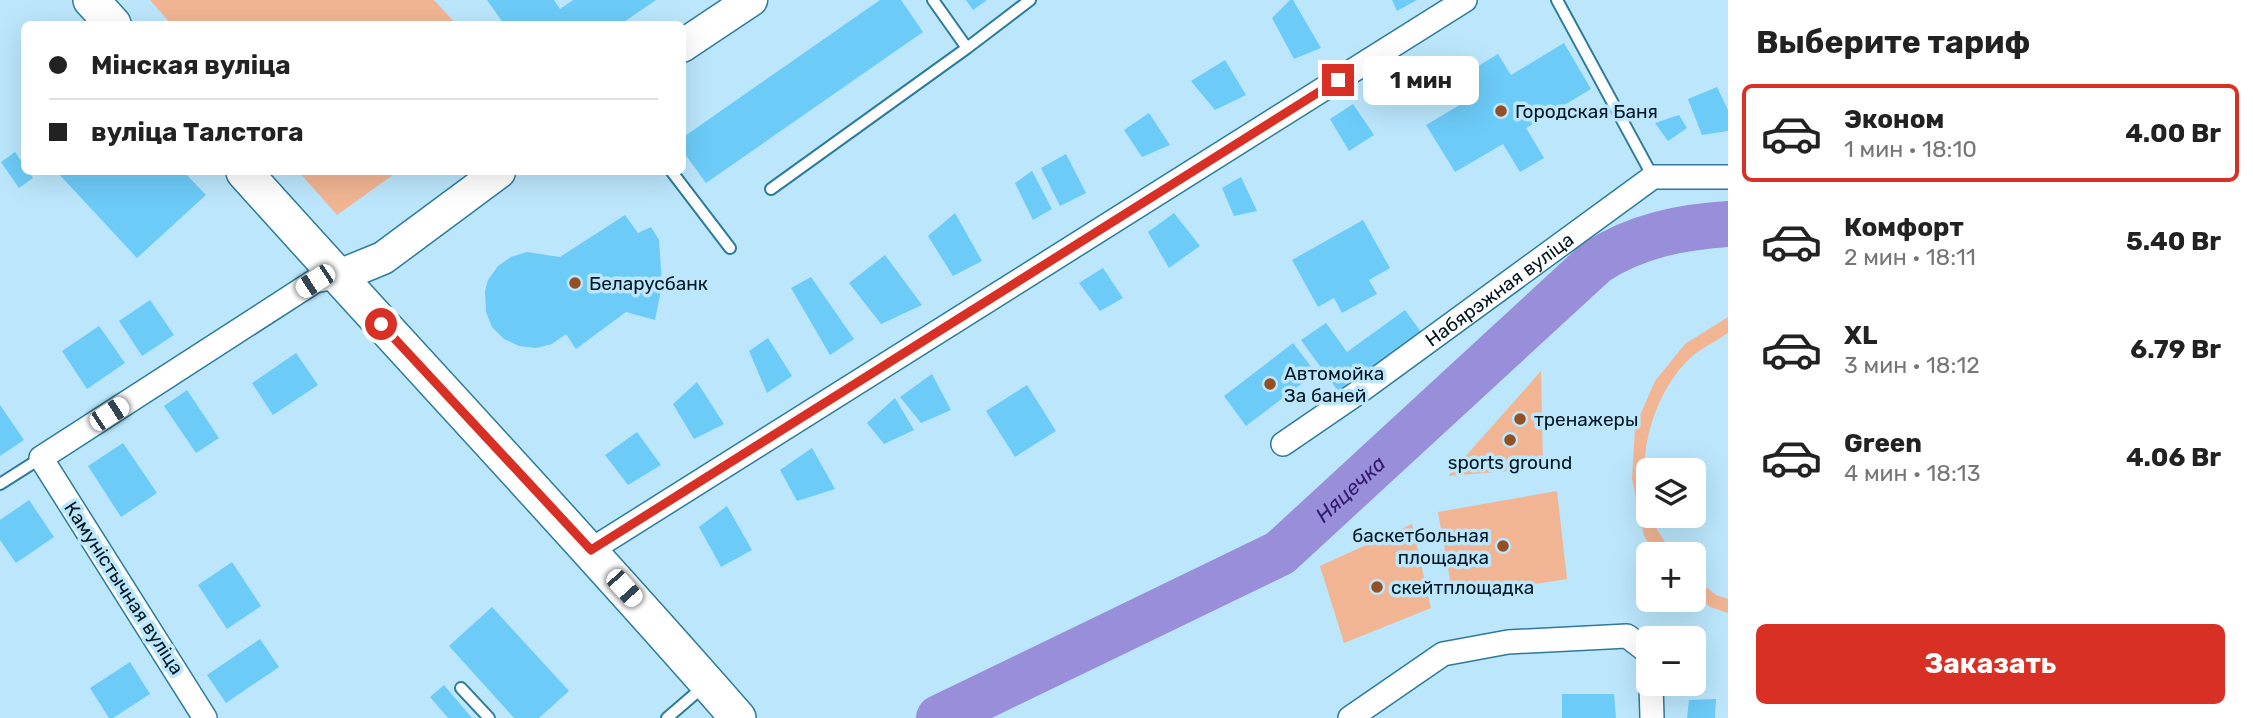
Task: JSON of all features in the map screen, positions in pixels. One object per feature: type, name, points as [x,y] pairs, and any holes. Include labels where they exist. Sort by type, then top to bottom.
[{"type":"main road","points":[[92,0],[110,21]]},
{"type":"main road","points":[[686,43],[751,0]]},
{"type":"main road","points":[[247,175],[591,550],[738,718]]},
{"type":"main road","points":[[339,276],[383,258],[495,175]]},
{"type":"street","points":[[591,550],[1457,2]]},
{"type":"street","points":[[1653,177],[1728,177]]},
{"type":"street","name":"Набярэжная вуліца","points":[[1283,444],[1356,394],[1653,177]]},
{"type":"street","points":[[41,458],[315,281],[339,276]]},
{"type":"street","name":"Камуністычная вуліца","points":[[41,458],[205,718]]},
{"type":"street","points":[[1350,718],[1443,654],[1508,642],[1627,636],[1636,643]]},
{"type":"street","points":[[1651,696],[1652,718]]},
{"type":"lane","points":[[933,0],[967,48]]},
{"type":"lane","points":[[771,189],[1030,0]]},
{"type":"lane","points":[[1557,0],[1653,177]]},
{"type":"lane","points":[[674,175],[730,248]]},
{"type":"lane","points":[[0,484],[41,458]]},
{"type":"lane","points":[[667,718],[707,682]]},
{"type":"lane","points":[[461,688],[489,718]]},
{"type":"shaded area","points":[[150,0],[434,0],[453,21],[168,21]]},
{"type":"shaded area","points":[[302,175],[393,175],[337,215]]},
{"type":"shaded area","points":[[1728,317],[1728,333],[1684,364],[1664,393],[1650,427],[1645,458],[1636,458],[1636,498],[1632,479],[1635,427],[1655,381],[1685,344]]},
{"type":"shaded area","name":"тренажеры","points":[[1541,371],[1543,468],[1448,476]]},
{"type":"shaded area","name":"баскетбольная площадка","points":[[1557,491],[1567,579],[1453,597],[1438,512]]},
{"type":"shaded area","name":"скейтплощадка","points":[[1412,524],[1431,608],[1344,643],[1320,566]]},
{"type":"shaded area","points":[[1642,528],[1657,528],[1665,542],[1648,542]]},
{"type":"shaded area","points":[[1706,587],[1716,595],[1728,599],[1728,613],[1706,604]]},
{"type":"building","points":[[487,0],[554,0],[560,9],[573,0],[656,0],[625,21],[502,21]]},
{"type":"building","points":[[880,0],[901,0],[923,32],[706,183],[686,156],[686,135]]},
{"type":"building","points":[[966,0],[987,0],[973,10]]},
{"type":"building","points":[[1293,0],[1321,48],[1294,59],[1272,18]]},
{"type":"building","points":[[1392,0],[1417,0],[1397,11]]},
{"type":"building","name":"Городская Баня","points":[[1564,43],[1591,89],[1526,128],[1544,158],[1520,172],[1503,144],[1455,172],[1426,125],[1473,97],[1460,77],[1498,54],[1511,75]]},
{"type":"building","points":[[1225,60],[1246,95],[1215,110],[1191,81]]},
{"type":"building","points":[[1717,87],[1728,110],[1728,131],[1702,135],[1688,99]]},
{"type":"building","points":[[1353,104],[1374,135],[1349,151],[1330,119]]},
{"type":"building","points":[[1149,113],[1170,145],[1142,157],[1124,130]]},
{"type":"building","points":[[1679,115],[1687,128],[1668,141],[1655,123]]},
{"type":"building","points":[[15,152],[21,161],[21,175],[31,175],[33,178],[19,188],[1,162]]},
{"type":"building","points":[[1066,154],[1086,193],[1060,206],[1041,168]]},
{"type":"building","points":[[1032,171],[1052,209],[1033,220],[1015,183]]},
{"type":"building","points":[[60,175],[187,175],[206,195],[137,258]]},
{"type":"building","points":[[1241,177],[1257,211],[1234,216],[1222,188]]},
{"type":"building","points":[[955,213],[982,261],[953,276],[928,236]]},
{"type":"building","points":[[1174,213],[1200,246],[1169,268],[1148,232]]},
{"type":"building","name":"Беларусбанк","points":[[625,215],[638,233],[651,227],[659,240],[662,285],[655,320],[626,312],[576,349],[566,334],[552,344],[536,348],[519,346],[504,339],[492,327],[486,312],[485,291],[488,280],[498,266],[511,257],[527,252],[560,257]]},
{"type":"building","points":[[1363,220],[1390,268],[1369,280],[1377,294],[1342,313],[1334,298],[1318,307],[1292,260]]},
{"type":"building","points":[[885,255],[922,305],[881,324],[849,283]]},
{"type":"building","points":[[1103,268],[1123,298],[1100,311],[1079,283]]},
{"type":"building","points":[[811,277],[854,339],[830,355],[791,288]]},
{"type":"building","points":[[150,300],[174,335],[142,356],[119,321]]},
{"type":"building","points":[[1405,310],[1421,332],[1338,391],[1301,340],[1326,323],[1347,352]]},
{"type":"building","points":[[99,326],[125,363],[87,389],[62,351]]},
{"type":"building","points":[[768,338],[792,376],[767,393],[749,351]]},
{"type":"building","name":"Автомойка За баней","points":[[1293,343],[1316,373],[1246,426],[1224,396]]},
{"type":"building","points":[[296,353],[318,385],[273,415],[252,383]]},
{"type":"building","points":[[932,374],[951,410],[921,423],[900,397]]},
{"type":"building","points":[[697,382],[724,424],[694,439],[673,404]]},
{"type":"building","points":[[1027,385],[1056,431],[1015,457],[986,411]]},
{"type":"building","points":[[187,390],[219,438],[196,453],[164,406]]},
{"type":"building","points":[[895,398],[914,430],[884,444],[867,423]]},
{"type":"building","points":[[0,405],[24,440],[0,456]]},
{"type":"building","points":[[637,432],[661,465],[628,485],[605,455]]},
{"type":"building","points":[[123,443],[157,493],[121,517],[88,466]]},
{"type":"building","points":[[812,448],[835,489],[797,501],[780,470]]},
{"type":"building","points":[[29,500],[54,537],[16,563],[0,540],[0,520]]},
{"type":"building","points":[[727,506],[752,550],[721,567],[699,527]]},
{"type":"building","points":[[232,562],[261,606],[227,629],[198,585]]},
{"type":"building","points":[[492,607],[569,691],[539,718],[514,718],[449,646]]},
{"type":"building","points":[[260,639],[279,667],[226,703],[207,675]]},
{"type":"building","points":[[130,662],[150,694],[109,718],[90,688]]},
{"type":"building","points":[[444,685],[472,718],[448,718],[430,697]]},
{"type":"building","points":[[1562,694],[1614,694],[1616,718],[1562,718]]},
{"type":"building","points":[[1716,699],[1715,718],[1687,718],[1689,700]]},
{"type":"waterway","name":"Няцечка","points":[[939,718],[1280,553],[1596,262],[1611,253],[1659,234],[1728,224]]},
{"type":"place","name":"Городская Баня","points":[[1501,111]]},
{"type":"place","name":"Беларусбанк","points":[[575,283]]},
{"type":"place","name":"Автомойка За баней","points":[[1270,384]]},
{"type":"place","name":"тренажеры","points":[[1520,419]]},
{"type":"place","name":"sports ground","points":[[1510,440]]},
{"type":"place","name":"баскетбольная площадка","points":[[1503,546]]},
{"type":"place","name":"скейтплощадка","points":[[1377,587]]},
{"type":"route","points":[[381,324],[591,550],[1338,80]]}]
